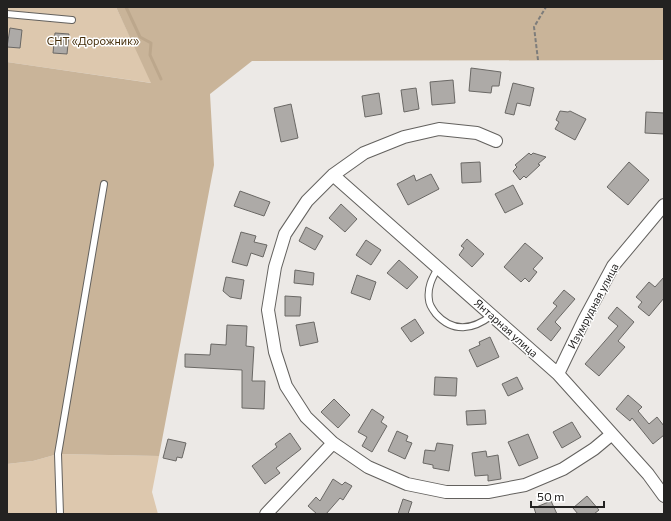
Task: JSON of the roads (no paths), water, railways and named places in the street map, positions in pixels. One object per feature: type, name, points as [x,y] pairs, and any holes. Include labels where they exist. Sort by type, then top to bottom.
[{"type":"street","points":[[496,141],[477,133],[439,129],[404,137],[364,153],[333,175],[307,201],[285,234],[274,267],[268,310],[275,352],[286,386],[306,417],[333,443],[368,466],[407,484],[446,492],[488,492],[525,485],[563,469],[594,449],[612,434]]},
{"type":"street","name":"Янтарная улица","points":[[333,175],[558,374],[648,474],[664,496]]},
{"type":"street","name":"Изумрудная улица","points":[[558,374],[613,266],[664,205]]},
{"type":"street","points":[[266,514],[333,443]]},
{"type":"lane","points":[[7,14],[72,20]]},
{"type":"lane","points":[[60,514],[58,454],[104,184]]},
{"type":"lane","points":[[438,268],[430,282],[428,302],[440,317],[449,324],[458,327],[470,327],[482,323],[492,315]]},
{"type":"waterway","points":[[126,7],[140,37],[151,43],[150,55],[161,79]]},
{"type":"park label","name":"СНТ «Дорожник»","points":[[93,41]]}]
